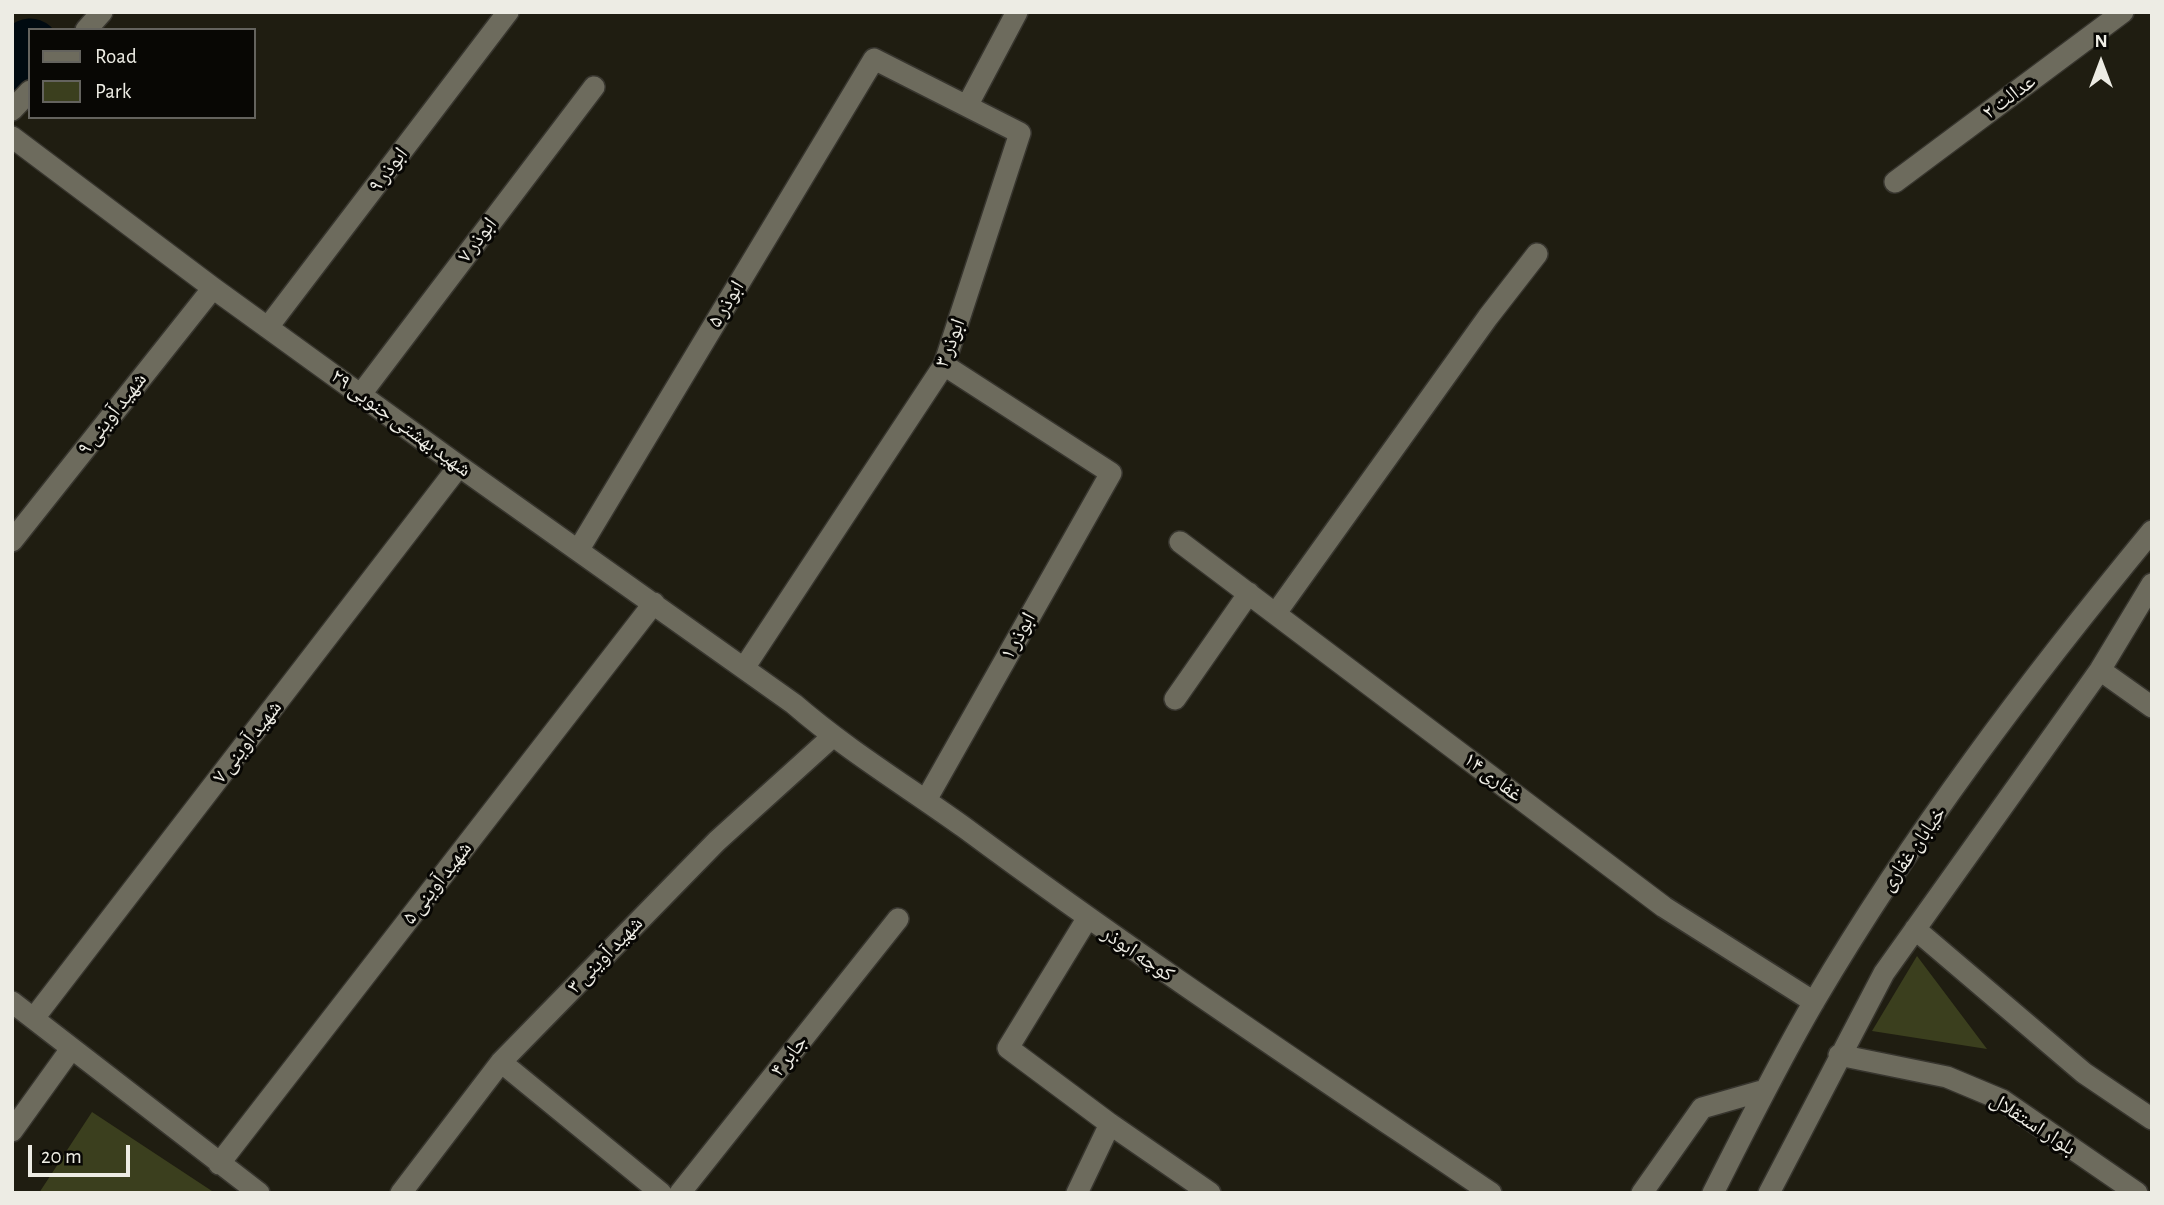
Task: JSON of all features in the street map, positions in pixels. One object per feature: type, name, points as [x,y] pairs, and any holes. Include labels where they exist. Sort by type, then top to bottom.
[{"type":"street","points":[[88,28],[102,12]]},
{"type":"street","name":"ابوذر ۹","points":[[268,327],[508,12]]},
{"type":"street","points":[[967,106],[1017,12]]},
{"type":"street","name":"عدالت ۲","points":[[1895,182],[2123,12]]},
{"type":"street","name":"ابوذر ۳","points":[[744,668],[944,365],[1020,133],[874,59]]},
{"type":"street","name":"ابوذر ۵","points":[[579,549],[874,59]]},
{"type":"street","name":"ابوذر ۷","points":[[361,394],[594,87]]},
{"type":"street","points":[[12,110],[28,93]]},
{"type":"street","name":"شهید بهشتی جنوبی ۲۹","points":[[12,137],[213,288],[459,467],[579,549],[794,704]]},
{"type":"street","points":[[1276,613],[1480,328],[1537,254]]},
{"type":"street","name":"شهید آوینی ۹","points":[[12,541],[213,288]]},
{"type":"street","name":"ابوذر ۱","points":[[926,800],[1111,473],[944,365]]},
{"type":"street","name":"شهید آوینی ۷","points":[[34,1018],[459,467]]},
{"type":"street","name":"خیابان غفاری","points":[[1713,1193],[1765,1090],[1814,1002],[1882,891],[2056,648],[2152,531]]},
{"type":"street","name":"غفاری ۱۴","points":[[1180,542],[1664,907],[1814,1002]]},
{"type":"street","points":[[1769,1193],[1884,973],[2100,670],[2152,584]]},
{"type":"street","points":[[1175,699],[1249,593]]},
{"type":"street","name":"شهید آوینی ۵","points":[[219,1164],[654,603]]},
{"type":"street","points":[[2100,670],[2152,708]]},
{"type":"street","name":"کوچه ابوذر","points":[[794,704],[832,737],[926,800],[1087,919],[1490,1193]]},
{"type":"street","name":"شهید آوینی ۳","points":[[401,1193],[501,1062],[717,841],[832,737]]},
{"type":"street","name":"جابر ۴","points":[[680,1193],[898,919]]},
{"type":"street","points":[[1087,919],[1008,1048],[1110,1124],[1210,1193]]},
{"type":"street","points":[[1915,929],[2084,1073],[2152,1119]]},
{"type":"street","points":[[12,1002],[258,1193]]},
{"type":"street","points":[[12,1131],[71,1049]]},
{"type":"street","name":"بلوار استقلال","points":[[1839,1055],[1947,1077],[2002,1100],[2137,1193]]},
{"type":"street","points":[[501,1062],[661,1193]]},
{"type":"street","points":[[1642,1193],[1702,1108],[1765,1090]]},
{"type":"street","points":[[1077,1193],[1110,1124]]},
{"type":"green space","points":[[1917,956],[1987,1049],[1872,1031]]},
{"type":"green space","points":[[92,1112],[215,1193],[39,1193]]},
{"type":"waterway","points":[[12,69],[28,51]]}]
